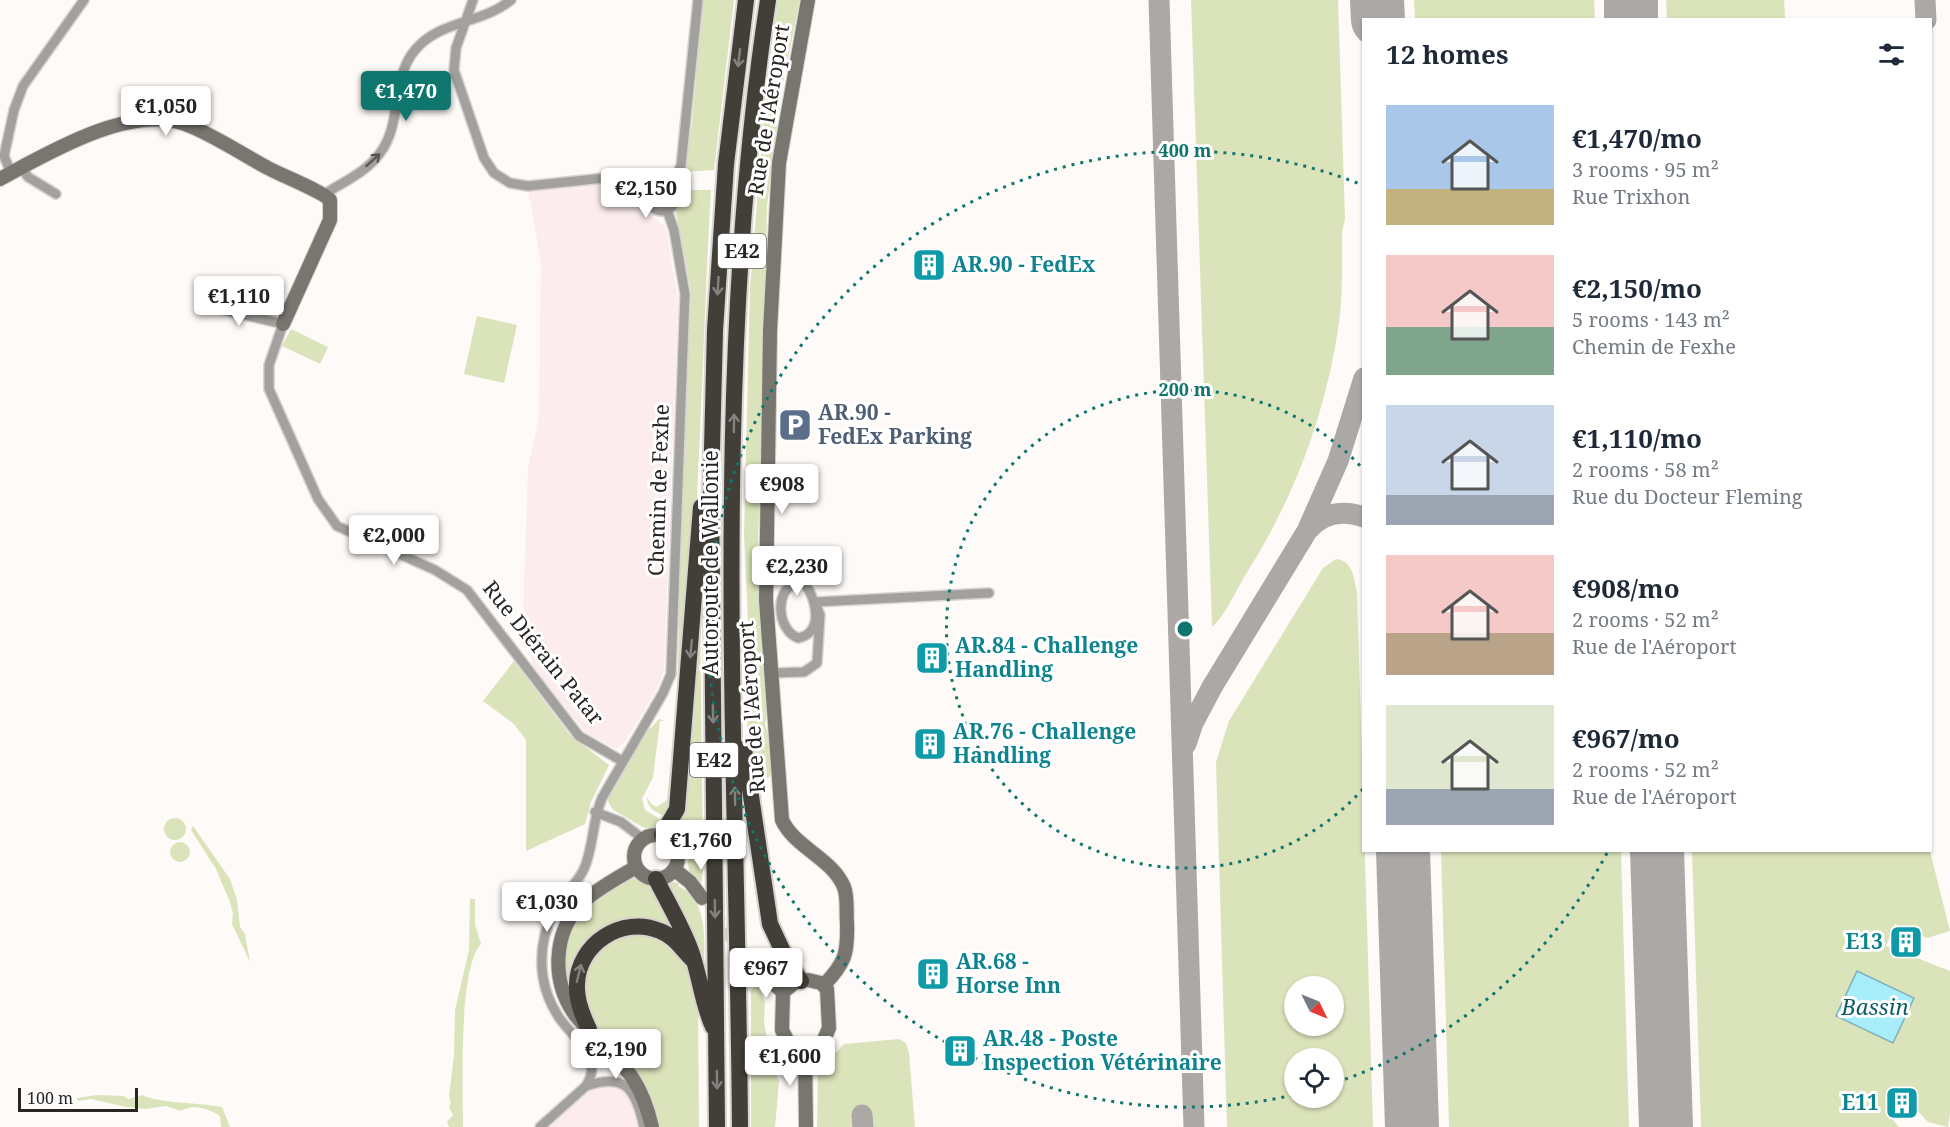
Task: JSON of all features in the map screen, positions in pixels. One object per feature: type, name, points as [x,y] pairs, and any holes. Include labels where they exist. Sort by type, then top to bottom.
[{"type":"highway","name":"Autoroute de Wallonie","points":[[717,1127],[711,488],[720,247],[726,164],[746,0]]},
{"type":"highway","name":"Autoroute de Wallonie","points":[[740,1127],[732,502],[736,335],[748,170],[768,0]]},
{"type":"highway","points":[[662,835],[677,809],[701,507],[711,488]]},
{"type":"highway","points":[[735,734],[744,749],[770,924],[785,957],[801,981]]},
{"type":"highway","points":[[656,879],[694,961],[704,992],[704,1007],[716,1033]]},
{"type":"highway","points":[[589,1029],[577,995],[577,977],[586,954],[600,939],[621,928],[651,928],[672,937],[694,961]]},
{"type":"street","points":[[11,173],[4,156],[14,110],[23,86],[84,0]]},
{"type":"street","points":[[473,0],[454,54],[456,78],[484,158],[498,177],[510,183],[528,186],[629,175],[637,176],[652,187]]},
{"type":"street","points":[[11,173],[106,128],[152,118],[184,123],[294,182],[325,194],[369,165],[381,152],[390,135],[401,74],[416,49],[438,31],[496,10],[512,0]]},
{"type":"street","name":"Chemin de Fexhe","points":[[586,1086],[591,1078],[590,1058],[586,1048],[558,1016],[549,999],[543,978],[541,952],[553,911],[584,870],[590,852],[596,812],[622,761],[663,693],[671,674],[686,294],[674,230],[667,210],[675,198],[670,186],[681,166],[698,0]]},
{"type":"street","name":"Rue de l'Aéroport","points":[[808,0],[780,150],[776,204],[766,550],[771,673],[782,820],[794,838],[831,869],[845,889],[847,950],[844,961],[824,985]]},
{"type":"street","points":[[11,173],[28,177],[57,194]]},
{"type":"street","points":[[667,210],[662,211],[652,207],[648,197],[652,187],[660,183],[670,186]]},
{"type":"street","name":"Rue Diérain Patar","points":[[325,194],[330,200],[330,220],[283,324],[269,365],[269,389],[318,499],[337,526],[435,570],[467,590],[579,736],[622,761]]},
{"type":"street","points":[[202,305],[283,324]]},
{"type":"street","points":[[771,673],[804,672],[817,663],[820,615],[815,602],[805,584],[789,586],[783,594],[783,625],[792,636],[804,637],[812,629],[815,602]]},
{"type":"street","points":[[815,602],[989,593]]},
{"type":"street","points":[[596,812],[621,822],[643,839]]},
{"type":"street","points":[[649,835],[662,835],[674,843],[677,849],[679,856],[675,870],[670,875],[656,879],[644,876],[636,867],[634,852],[643,839],[649,835]]},
{"type":"street","points":[[636,867],[584,901],[572,916],[563,934],[558,954],[559,980],[568,1003],[635,1079],[652,1127]]},
{"type":"street","points":[[675,870],[690,882],[702,898]]},
{"type":"street","points":[[751,963],[783,992],[784,1036],[793,1046],[805,1049],[819,1046],[828,1035],[829,993],[824,985],[808,980],[801,981],[783,992]]},
{"type":"street","points":[[805,1049],[806,1127]]},
{"type":"street","points":[[540,1127],[586,1086],[610,1081],[627,1087],[636,1096],[644,1127]]},
{"type":"shaded area","points":[[629,178],[640,186],[640,199],[645,211],[666,227],[678,301],[664,669],[656,691],[626,740],[616,749],[586,733],[533,667],[523,618],[528,469],[539,416],[541,262],[528,189]]},
{"type":"shaded area","points":[[607,1083],[625,1091],[635,1104],[639,1127],[546,1127],[588,1089]]},
{"type":"green space","points":[[703,0],[734,0],[714,170],[683,172],[692,124]]},
{"type":"green space","points":[[778,0],[800,0],[782,88],[767,206],[758,550],[762,627],[758,626],[762,630],[761,663],[771,694],[765,724],[771,746],[774,772],[763,783],[757,775],[747,735],[748,621],[744,535],[750,287],[765,106]]},
{"type":"green space","points":[[1191,0],[1338,0],[1345,219],[1342,232],[1340,312],[1333,356],[1317,422],[1294,484],[1264,545],[1226,609],[1212,627]]},
{"type":"green space","points":[[1414,0],[1594,0],[1595,18],[1415,18]]},
{"type":"green space","points":[[1666,0],[1784,0],[1785,18],[1667,18]]},
{"type":"green space","points":[[679,190],[711,190],[692,583],[686,662],[668,818],[651,808],[647,797],[651,804],[657,807],[667,800],[678,688],[680,519],[691,291],[676,213]]},
{"type":"green space","points":[[477,316],[517,325],[504,383],[464,374]]},
{"type":"green space","points":[[291,329],[328,347],[320,364],[282,346]]},
{"type":"green space","points":[[1336,559],[1342,560],[1352,571],[1357,592],[1362,852],[1365,852],[1373,1127],[1227,1127],[1216,762],[1229,721],[1323,568]]},
{"type":"green space","points":[[700,595],[703,869],[701,887],[689,871],[686,837],[677,824]]},
{"type":"green space","points":[[514,661],[570,735],[609,765],[591,802],[585,824],[526,851],[526,740],[514,724],[483,701]]},
{"type":"green space","points":[[659,719],[665,721],[660,721],[653,777],[642,799],[645,810],[666,823],[650,829],[615,811],[608,800],[610,792],[648,727],[651,728]]},
{"type":"green space","points":[[175,818],[183,821],[186,829],[183,837],[175,840],[167,837],[164,829],[167,821]]},
{"type":"green space","points":[[193,826],[230,879],[237,900],[240,927],[245,934],[250,962],[232,924],[233,914],[230,902],[216,869],[191,830]]},
{"type":"green space","points":[[180,842],[187,845],[190,852],[187,859],[180,862],[173,859],[170,852],[173,845]]},
{"type":"green space","points":[[1441,852],[1621,852],[1629,1127],[1449,1127]]},
{"type":"green space","points":[[1692,852],[1930,852],[1950,931],[1927,938],[1895,924],[1886,946],[1950,971],[1950,1113],[1948,1127],[1928,1122],[1903,1095],[1885,1111],[1899,1127],[1701,1127]]},
{"type":"green space","points":[[630,878],[639,880],[654,891],[677,936],[606,930],[572,1000],[565,973],[566,946],[570,933],[584,909],[594,899]]},
{"type":"green space","points":[[679,883],[678,886],[688,892],[700,911],[704,933],[704,968],[662,884]]},
{"type":"green space","points":[[470,899],[475,899],[475,924],[481,944],[468,977],[465,1002],[463,1127],[449,1127],[447,1122],[453,1115],[449,1107],[451,1103],[449,1096],[454,1056],[455,1010],[469,950]]},
{"type":"green space","points":[[621,932],[662,936],[689,967],[698,1005],[699,1127],[655,1127],[652,1106],[641,1078],[627,1059],[590,1020],[581,977],[600,945]]},
{"type":"green space","points":[[758,985],[765,1003],[764,1021],[770,1060],[779,1081],[775,1127],[751,1127],[751,990]]},
{"type":"green space","points":[[899,1039],[906,1043],[909,1053],[915,1127],[817,1127],[818,1071],[844,1044]]},
{"type":"green space","points":[[97,1095],[124,1096],[128,1099],[143,1095],[158,1100],[222,1107],[230,1127],[221,1127],[220,1116],[201,1108],[191,1107],[181,1111],[166,1106],[146,1109],[91,1099],[78,1101],[77,1098]]},
{"type":"water","name":"Bassin","points":[[1857,971],[1914,998],[1893,1043],[1836,1016]]},
{"type":"taxiway","points":[[1159,0],[1194,1127]]},
{"type":"taxiway","points":[[1925,0],[1926,18]]},
{"type":"taxiway","points":[[1186,744],[1193,723],[1212,687],[1307,531],[1338,461],[1362,384]]},
{"type":"taxiway","points":[[1309,529],[1321,519],[1335,514],[1362,517]]},
{"type":"taxiway","points":[[862,1115],[863,1127]]},
{"type":"runway","points":[[1377,0],[1378,18]]},
{"type":"runway","points":[[1631,0],[1631,18]]},
{"type":"runway","points":[[1403,852],[1412,1127]]},
{"type":"runway","points":[[1657,852],[1666,1127]]},
{"type":"tunnel","points":[[712,912],[739,946]]},
{"type":"place","name":"AR.90 - FedEx","points":[[929,265]]},
{"type":"place","name":"AR.90 - FedEx Parking","points":[[795,425]]},
{"type":"place","name":"AR.84 - Challenge Handling","points":[[932,658]]},
{"type":"place","name":"AR.76 - Challenge Handling","points":[[930,744]]},
{"type":"place","name":"E13","points":[[1906,942]]},
{"type":"place","name":"AR.68 - Horse Inn","points":[[933,974]]},
{"type":"place","name":"AR.48 - Poste Inspection Vétérinaire","points":[[960,1051]]},
{"type":"place","name":"E11","points":[[1902,1103]]}]
